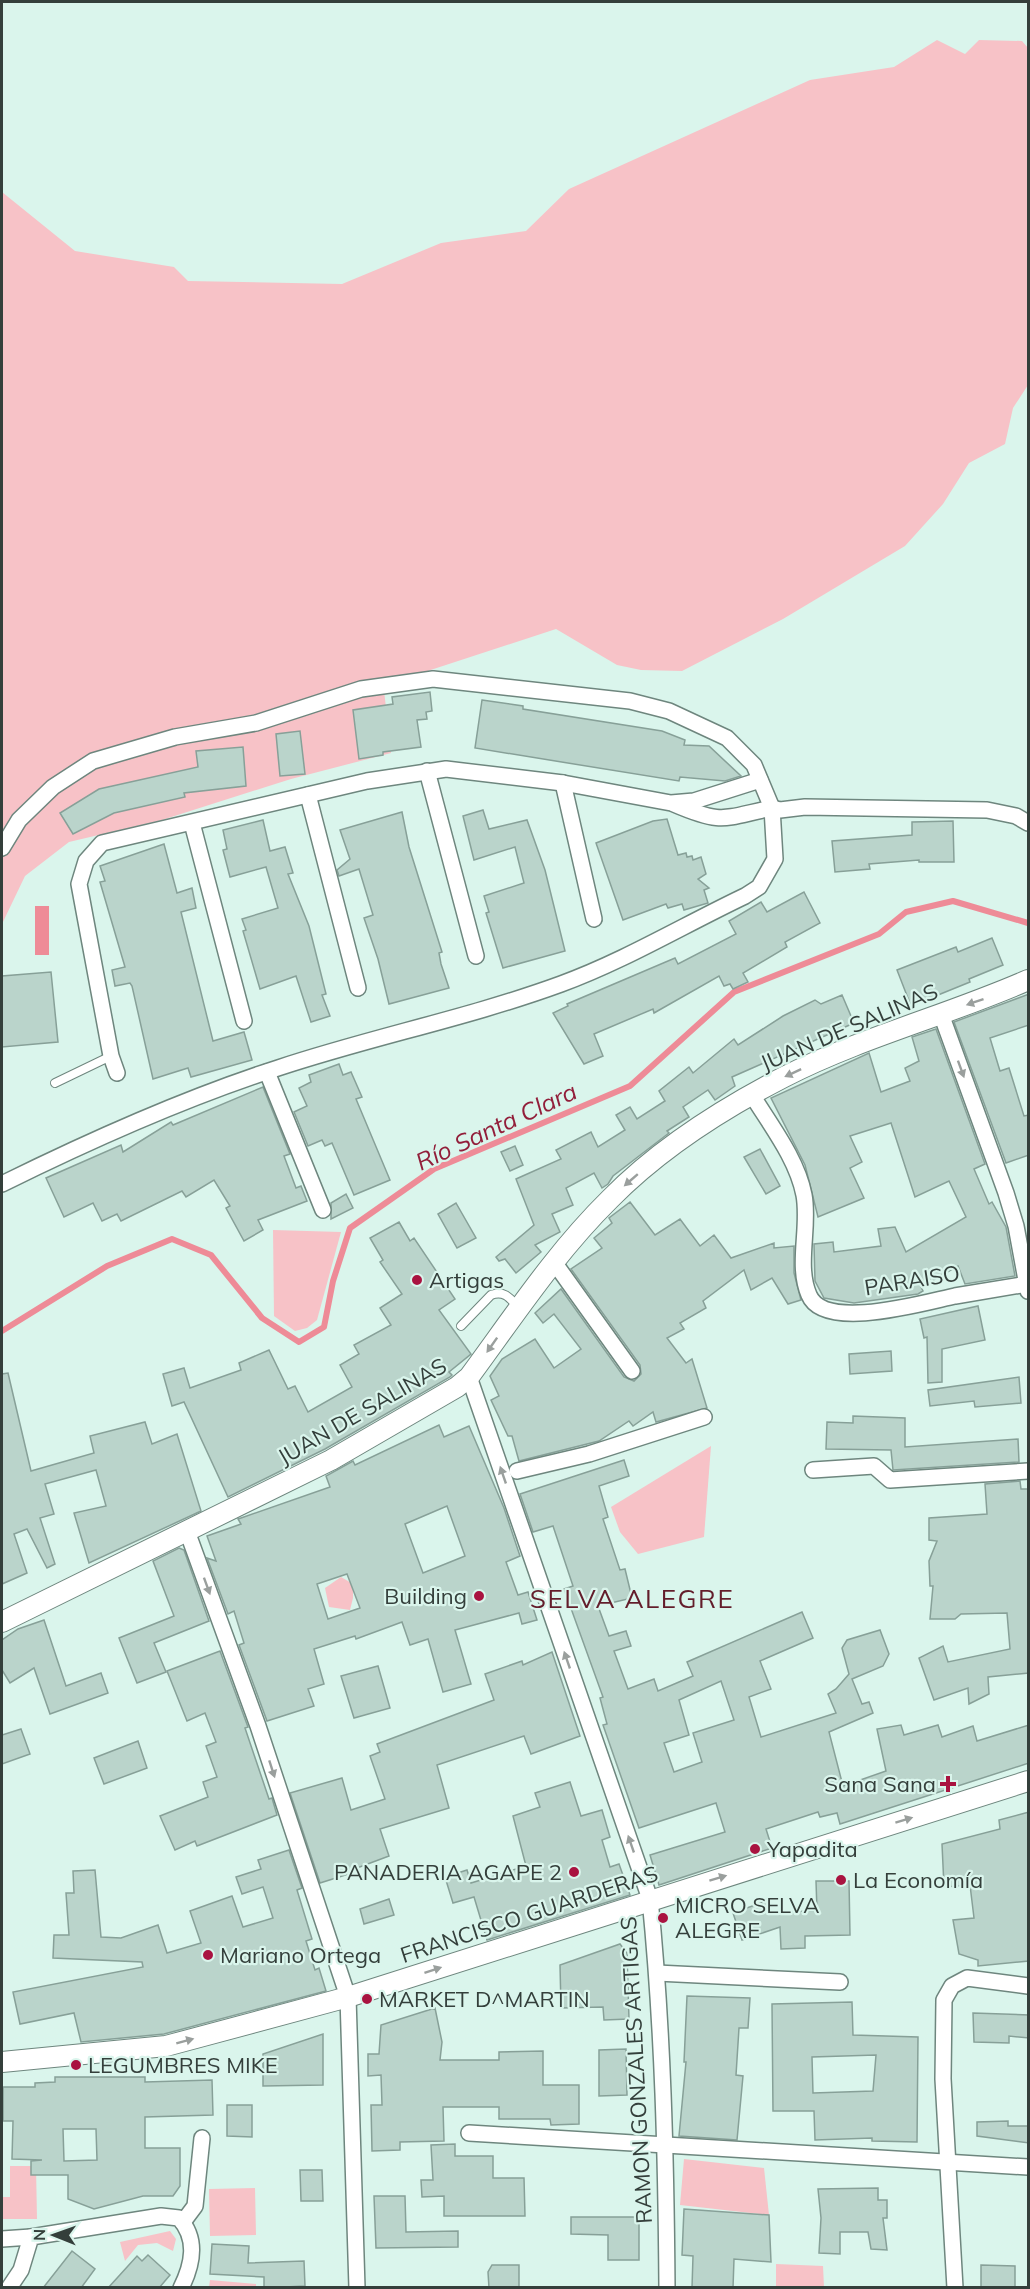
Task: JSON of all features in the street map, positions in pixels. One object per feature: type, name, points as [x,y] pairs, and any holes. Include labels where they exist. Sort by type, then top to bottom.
[{"type":"street","points":[[2,848],[19,820],[53,787],[93,761],[175,737],[256,723],[361,689],[433,679],[630,701],[669,711],[727,738],[754,765],[772,808],[775,859],[759,887],[745,896],[564,983],[494,1007],[267,1072],[168,1107],[2,1184]]},
{"type":"street","points":[[117,1073],[111,1056],[80,884],[86,861],[102,843],[308,795],[446,769],[563,783],[671,803],[704,817],[723,819],[772,808],[987,810],[1016,816],[1029,823]]},
{"type":"street","points":[[427,771],[476,956]]},
{"type":"street","points":[[671,803],[694,801],[760,780]]},
{"type":"street","points":[[563,783],[594,919]]},
{"type":"street","points":[[308,795],[358,988]]},
{"type":"street","points":[[192,823],[244,1021]]},
{"type":"street","name":"JUAN DE SALINAS","points":[[2,1622],[331,1460],[441,1397],[469,1377],[554,1262],[610,1198],[700,1126],[752,1095],[828,1057],[1029,980]]},
{"type":"street","points":[[941,1014],[1006,1193],[1016,1226],[1028,1287]]},
{"type":"street","points":[[267,1072],[323,1210]]},
{"type":"street","name":"PARAISO","points":[[752,1095],[798,1173],[806,1218],[804,1266],[809,1296],[822,1310],[848,1313],[912,1308],[953,1297],[1028,1287]]},
{"type":"street","points":[[554,1262],[632,1371]]},
{"type":"street","name":"RAMON GONZALES ARTIGAS","points":[[469,1377],[650,1899],[657,1973],[666,2145],[667,2288]]},
{"type":"street","points":[[517,1471],[589,1454],[704,1418]]},
{"type":"street","points":[[813,1470],[874,1466],[890,1480],[1029,1471]]},
{"type":"street","points":[[187,1530],[258,1726],[348,1997],[357,2288]]},
{"type":"street","name":"FRANCISCO GUARDERAS","points":[[2,2062],[166,2046],[348,1997],[650,1899],[1029,1781]]},
{"type":"street","points":[[657,1973],[840,1982]]},
{"type":"street","points":[[955,2288],[943,2079],[945,2000],[948,1992],[958,1981],[968,1978],[1029,1986]]},
{"type":"street","points":[[469,2133],[1029,2167]]},
{"type":"street","points":[[183,2222],[195,2206],[202,2138]]},
{"type":"street","points":[[2,2239],[31,2237],[161,2216],[179,2217],[193,2247],[187,2275],[181,2288]]},
{"type":"street","points":[[9,2288],[27,2254],[31,2237]]},
{"type":"lane","points":[[55,1083],[111,1056]]},
{"type":"lane","points":[[460,1326],[491,1295],[497,1292],[508,1296],[519,1309]]},
{"type":"shaded area","points":[[937,40],[965,54],[979,40],[1022,41],[1028,48],[1028,385],[1013,408],[1005,444],[969,463],[943,504],[905,546],[783,619],[682,671],[641,670],[617,665],[556,629],[397,681],[384,690],[391,753],[291,779],[162,820],[69,842],[25,876],[2,924],[2,192],[75,251],[174,267],[188,281],[342,284],[441,243],[526,231],[569,189],[810,80],[894,67]]},
{"type":"shaded area","points":[[35,906],[49,906],[49,955],[35,955]]},
{"type":"shaded area","points":[[273,1230],[341,1232],[317,1320],[307,1328],[295,1331],[274,1316]]},
{"type":"shaded area","points":[[711,1446],[704,1537],[638,1554],[620,1532],[611,1507]]},
{"type":"shaded area","points":[[341,1577],[353,1584],[350,1610],[329,1607],[325,1588]]},
{"type":"shaded area","points":[[684,2159],[764,2168],[769,2215],[680,2205]]},
{"type":"shaded area","points":[[10,2166],[36,2166],[37,2219],[2,2219],[2,2197],[10,2197]]},
{"type":"shaded area","points":[[255,2188],[256,2235],[210,2236],[209,2189]]},
{"type":"shaded area","points":[[170,2231],[176,2239],[173,2251],[157,2243],[138,2245],[125,2261],[120,2242]]},
{"type":"shaded area","points":[[776,2264],[823,2266],[824,2287],[776,2287]]},
{"type":"shaded area","points":[[210,2280],[256,2284],[256,2287],[209,2287]]},
{"type":"building","points":[[430,692],[432,711],[426,712],[427,719],[417,720],[421,747],[383,752],[383,755],[359,759],[353,710],[393,704],[392,697]]},
{"type":"building","points":[[482,700],[523,706],[523,709],[662,731],[685,740],[684,745],[709,746],[741,776],[725,781],[680,777],[679,781],[475,748]]},
{"type":"building","points":[[300,731],[305,774],[280,776],[276,734]]},
{"type":"building","points":[[243,747],[246,786],[184,793],[185,797],[114,813],[73,834],[60,813],[99,789],[198,767],[196,751]]},
{"type":"building","points":[[483,810],[489,829],[527,820],[545,870],[565,951],[503,968],[486,913],[489,912],[484,896],[524,883],[515,847],[474,860],[463,816]]},
{"type":"building","points":[[402,812],[409,847],[442,952],[439,953],[441,964],[449,988],[389,1004],[378,959],[364,918],[373,915],[359,869],[339,876],[337,870],[350,859],[340,830]]},
{"type":"building","points":[[667,819],[678,855],[686,853],[687,857],[692,856],[693,860],[701,857],[706,874],[698,879],[709,888],[704,890],[708,903],[684,910],[682,904],[668,908],[666,904],[623,920],[596,843],[653,821]]},
{"type":"building","points":[[263,820],[270,851],[285,847],[293,873],[288,874],[309,926],[326,994],[322,995],[330,1016],[311,1022],[296,976],[260,989],[243,931],[246,930],[242,919],[278,908],[266,867],[230,877],[223,850],[227,849],[223,830]]},
{"type":"building","points":[[953,821],[954,862],[919,862],[919,860],[869,864],[870,869],[835,872],[832,841],[912,835],[912,822]]},
{"type":"building","points":[[164,844],[177,893],[192,888],[196,908],[181,912],[213,1041],[244,1032],[252,1060],[191,1077],[188,1068],[153,1079],[132,986],[130,983],[115,986],[112,970],[125,967],[100,882],[105,881],[100,866]]},
{"type":"building","points":[[804,892],[820,923],[785,942],[787,947],[743,973],[748,982],[733,989],[730,984],[724,986],[719,976],[654,1013],[653,1009],[594,1034],[603,1056],[584,1064],[553,1013],[568,1006],[567,1004],[675,958],[678,964],[736,934],[729,921],[761,902],[767,912]]},
{"type":"building","points":[[992,938],[1003,965],[969,979],[970,982],[911,1006],[897,970],[956,947],[958,952]]},
{"type":"building","points":[[51,972],[58,1042],[2,1047],[2,976]]},
{"type":"building","points":[[1029,994],[1029,1025],[990,1038],[1000,1071],[1009,1068],[1024,1116],[1029,1115],[1029,1155],[1006,1163],[954,1022]]},
{"type":"building","points":[[842,995],[854,1023],[732,1077],[735,1086],[715,1100],[708,1090],[683,1107],[689,1117],[667,1131],[669,1133],[613,1176],[608,1184],[602,1188],[594,1173],[566,1188],[573,1205],[552,1214],[560,1232],[535,1245],[541,1252],[516,1273],[505,1259],[499,1261],[496,1257],[534,1225],[516,1179],[561,1159],[556,1150],[591,1132],[598,1147],[625,1130],[616,1115],[630,1107],[637,1119],[665,1101],[659,1091],[689,1067],[693,1073],[734,1039],[738,1045],[783,1016],[815,1000],[821,1004]]},
{"type":"building","points":[[936,1029],[985,1164],[974,1169],[989,1204],[992,1202],[1006,1227],[1015,1276],[965,1284],[958,1266],[921,1287],[923,1291],[918,1294],[854,1303],[824,1298],[815,1281],[814,1244],[833,1242],[834,1252],[881,1246],[878,1229],[895,1227],[906,1252],[966,1217],[949,1181],[915,1197],[891,1123],[850,1136],[862,1162],[850,1168],[864,1198],[818,1217],[805,1165],[771,1098],[869,1053],[881,1092],[910,1081],[905,1068],[919,1061],[912,1037]]},
{"type":"building","points":[[339,1064],[343,1075],[351,1072],[362,1097],[356,1099],[390,1180],[354,1195],[332,1143],[325,1146],[322,1140],[308,1146],[294,1112],[307,1106],[299,1088],[311,1082],[309,1075]]},
{"type":"building","points":[[263,1087],[290,1154],[284,1156],[296,1188],[301,1186],[307,1201],[258,1220],[263,1230],[244,1241],[226,1208],[230,1206],[214,1180],[186,1197],[182,1191],[121,1221],[117,1214],[102,1221],[93,1203],[64,1217],[46,1178],[121,1145],[123,1152],[171,1122],[173,1125]]},
{"type":"building","points":[[515,1146],[523,1165],[510,1171],[501,1152]]},
{"type":"building","points":[[760,1149],[780,1186],[766,1194],[744,1157]]},
{"type":"building","points":[[346,1194],[353,1208],[331,1219],[331,1203]]},
{"type":"building","points":[[630,1202],[655,1235],[680,1219],[700,1246],[714,1235],[731,1258],[774,1243],[774,1248],[794,1246],[794,1273],[801,1300],[788,1304],[772,1278],[751,1290],[744,1270],[703,1301],[706,1308],[680,1323],[684,1329],[667,1338],[686,1363],[692,1359],[707,1408],[656,1422],[653,1412],[633,1426],[629,1421],[599,1441],[519,1461],[512,1436],[508,1436],[491,1400],[499,1396],[490,1376],[502,1359],[535,1339],[554,1368],[581,1349],[554,1314],[543,1323],[535,1313],[561,1289],[624,1377],[634,1381],[641,1374],[640,1365],[571,1269],[602,1248],[594,1238],[612,1223],[609,1218]]},
{"type":"building","points":[[456,1203],[476,1238],[457,1248],[438,1214]]},
{"type":"building","points":[[399,1222],[410,1241],[414,1238],[455,1299],[439,1310],[471,1354],[449,1372],[452,1375],[450,1377],[325,1449],[228,1497],[184,1402],[172,1406],[163,1374],[184,1368],[190,1388],[241,1370],[239,1363],[269,1350],[288,1389],[295,1386],[308,1412],[352,1387],[340,1365],[359,1354],[354,1345],[391,1325],[380,1308],[402,1294],[380,1262],[383,1260],[370,1238]]},
{"type":"building","points":[[978,1306],[985,1340],[942,1349],[942,1382],[928,1383],[927,1337],[924,1338],[920,1319]]},
{"type":"building","points":[[891,1351],[892,1371],[850,1374],[849,1354]]},
{"type":"building","points":[[8,1373],[31,1471],[94,1453],[90,1436],[145,1422],[152,1444],[177,1434],[201,1511],[89,1563],[74,1513],[106,1506],[96,1470],[45,1484],[54,1514],[40,1518],[55,1564],[47,1568],[27,1529],[14,1534],[27,1573],[2,1584],[2,1374]]},
{"type":"building","points":[[1019,1377],[1021,1403],[975,1407],[974,1401],[930,1406],[928,1390]]},
{"type":"building","points":[[853,1416],[905,1418],[905,1447],[1018,1439],[1019,1462],[893,1470],[891,1450],[826,1449],[827,1422],[853,1423]]},
{"type":"building","points":[[439,1425],[444,1437],[469,1426],[504,1508],[520,1556],[506,1562],[518,1595],[528,1592],[537,1620],[522,1624],[519,1613],[455,1630],[471,1684],[443,1692],[428,1639],[410,1645],[402,1622],[356,1639],[355,1636],[314,1649],[324,1684],[308,1689],[314,1706],[267,1721],[239,1645],[244,1643],[234,1611],[228,1614],[207,1558],[216,1561],[207,1536],[241,1524],[238,1519],[330,1487],[326,1476],[353,1461],[355,1465]],"holes":[[[447,1506],[465,1556],[423,1573],[405,1524]],[[347,1574],[360,1608],[328,1619],[317,1584]]]},
{"type":"building","points":[[624,1460],[629,1476],[599,1486],[608,1517],[603,1519],[620,1570],[625,1569],[632,1598],[598,1606],[609,1636],[626,1631],[631,1646],[614,1651],[628,1689],[654,1679],[658,1691],[693,1676],[687,1662],[802,1612],[813,1638],[760,1661],[771,1689],[749,1697],[761,1737],[836,1713],[828,1694],[836,1689],[849,1674],[842,1648],[847,1640],[880,1630],[889,1654],[883,1666],[852,1679],[862,1704],[869,1702],[873,1713],[829,1732],[843,1786],[886,1771],[877,1729],[901,1725],[904,1735],[938,1725],[942,1737],[973,1726],[977,1741],[1029,1725],[1029,1763],[840,1824],[837,1813],[820,1817],[818,1812],[766,1829],[772,1848],[659,1885],[650,1855],[725,1832],[716,1803],[639,1828],[603,1725],[607,1724],[600,1698],[603,1697],[564,1589],[573,1586],[553,1526],[533,1532],[520,1494]],"holes":[[[721,1681],[734,1720],[693,1733],[702,1762],[674,1772],[664,1743],[689,1735],[679,1700]]]},
{"type":"building","points":[[1020,1481],[1021,1489],[1029,1489],[1029,1673],[988,1677],[989,1694],[969,1704],[968,1688],[934,1700],[919,1658],[943,1646],[948,1662],[1010,1649],[1007,1613],[961,1614],[955,1619],[930,1619],[933,1586],[930,1586],[929,1561],[937,1541],[929,1540],[929,1518],[987,1514],[985,1484]]},
{"type":"building","points":[[179,1548],[184,1550],[209,1621],[154,1643],[166,1672],[137,1683],[119,1638],[174,1616],[153,1561]]},
{"type":"building","points":[[44,1620],[66,1686],[101,1673],[108,1693],[50,1714],[34,1668],[10,1683],[2,1670],[2,1640],[18,1629]]},
{"type":"building","points":[[220,1651],[248,1727],[245,1728],[269,1799],[272,1798],[277,1815],[197,1846],[195,1841],[175,1850],[160,1816],[208,1797],[203,1782],[217,1777],[206,1746],[216,1742],[205,1713],[187,1721],[167,1671]]},
{"type":"building","points":[[552,1652],[580,1736],[531,1754],[524,1736],[437,1765],[449,1808],[380,1829],[389,1856],[357,1868],[358,1871],[320,1883],[290,1793],[342,1778],[351,1810],[385,1799],[370,1756],[380,1752],[377,1744],[494,1700],[485,1674],[522,1661],[523,1665]]},
{"type":"building","points":[[378,1666],[390,1708],[354,1718],[341,1676]]},
{"type":"building","points":[[21,1729],[30,1754],[2,1764],[2,1735]]},
{"type":"building","points":[[138,1741],[147,1768],[104,1784],[94,1758]]},
{"type":"building","points":[[570,1782],[581,1816],[602,1810],[610,1837],[602,1840],[610,1867],[619,1864],[630,1895],[487,1940],[474,1897],[453,1903],[445,1877],[467,1870],[471,1883],[526,1866],[513,1816],[540,1807],[535,1793]]},
{"type":"building","points":[[1029,1812],[1029,1961],[978,1966],[978,1960],[959,1954],[953,1920],[974,1918],[970,1885],[944,1887],[942,1844],[1000,1829],[999,1820]]},
{"type":"building","points":[[289,1850],[302,1888],[297,1890],[312,1939],[306,1941],[315,1970],[319,1968],[326,1991],[164,2034],[81,2042],[74,2013],[20,2024],[13,1992],[143,1967],[142,1962],[53,1958],[54,1935],[69,1935],[66,1893],[74,1893],[73,1871],[95,1870],[101,1937],[121,1938],[158,1925],[167,1953],[201,1943],[190,1911],[232,1896],[243,1927],[273,1918],[263,1887],[242,1894],[236,1877],[261,1869],[258,1860]]},
{"type":"building","points":[[816,1881],[849,1881],[850,1935],[805,1936],[805,1948],[781,1949],[780,1927],[742,1940],[733,1913],[769,1900],[769,1912],[817,1911]]},
{"type":"building","points":[[389,1899],[394,1915],[364,1924],[360,1909]]},
{"type":"building","points":[[620,1944],[627,1953],[629,2019],[604,2020],[603,2007],[561,2008],[560,1965]]},
{"type":"building","points":[[687,1996],[750,1998],[748,2028],[739,2028],[736,2075],[743,2076],[737,2140],[679,2136],[686,2062],[684,2062]]},
{"type":"building","points":[[852,2002],[853,2035],[918,2037],[917,2142],[872,2141],[872,2138],[815,2140],[814,2111],[773,2111],[772,2004]],"holes":[[[876,2055],[873,2091],[813,2093],[812,2057]]]},
{"type":"building","points":[[435,2008],[442,2042],[440,2060],[499,2060],[499,2052],[543,2051],[543,2085],[579,2085],[579,2124],[551,2125],[550,2119],[499,2119],[499,2107],[443,2107],[444,2141],[400,2142],[400,2150],[372,2151],[371,2105],[382,2105],[381,2075],[368,2076],[368,2054],[379,2054],[381,2025]]},
{"type":"building","points":[[973,2013],[1029,2015],[1029,2038],[1009,2036],[1009,2043],[974,2042]]},
{"type":"building","points":[[323,2034],[323,2085],[263,2086],[263,2054]]},
{"type":"building","points":[[626,2049],[627,2095],[599,2096],[599,2050]]},
{"type":"building","points":[[55,2077],[145,2077],[145,2082],[212,2080],[213,2115],[145,2117],[145,2148],[180,2148],[180,2186],[173,2196],[143,2196],[94,2209],[68,2199],[68,2175],[31,2175],[31,2161],[42,2160],[12,2159],[13,2121],[3,2121],[3,2087],[35,2087],[35,2083],[55,2082]],"holes":[[[63,2129],[96,2129],[97,2160],[64,2161]]]},
{"type":"building","points":[[227,2105],[252,2105],[252,2137],[227,2136]]},
{"type":"building","points":[[1008,2121],[1008,2126],[1029,2126],[1029,2143],[977,2136],[977,2122]]},
{"type":"building","points":[[455,2144],[455,2156],[493,2156],[493,2178],[524,2178],[525,2216],[444,2216],[444,2196],[422,2197],[421,2180],[433,2180],[431,2145]]},
{"type":"building","points":[[300,2170],[322,2170],[323,2201],[301,2201]]},
{"type":"building","points":[[878,2188],[878,2200],[887,2200],[887,2218],[883,2218],[887,2250],[871,2249],[868,2232],[840,2232],[840,2254],[819,2253],[821,2218],[818,2189]]},
{"type":"building","points":[[374,2196],[405,2196],[406,2232],[458,2231],[458,2247],[376,2248]]},
{"type":"building","points":[[684,2209],[769,2215],[771,2262],[734,2259],[733,2288],[692,2288],[693,2256],[682,2255]]},
{"type":"building","points":[[571,2217],[639,2217],[639,2260],[608,2260],[608,2235],[571,2234]]},
{"type":"building","points":[[212,2244],[249,2246],[248,2263],[304,2261],[305,2286],[264,2288],[264,2277],[210,2274]]},
{"type":"building","points":[[72,2251],[95,2269],[81,2288],[43,2288]]},
{"type":"building","points":[[148,2255],[170,2275],[159,2288],[108,2288],[137,2256],[142,2261]]},
{"type":"building","points":[[492,2265],[519,2265],[519,2288],[489,2288],[488,2272]]},
{"type":"building","points":[[981,2265],[1015,2266],[1015,2288],[981,2288]]},
{"type":"waterway","name":"Río Santa Clara","points":[[2,1331],[107,1266],[172,1239],[211,1255],[262,1318],[299,1342],[324,1327],[333,1281],[350,1228],[434,1169],[630,1086],[734,992],[879,934],[906,912],[953,901],[1028,923]]},
{"type":"place","name":"Artigas","points":[[417,1280]]},
{"type":"place","name":"Building","points":[[479,1596]]},
{"type":"place","name":"Sana Sana","points":[[948,1784]]},
{"type":"place","name":"Yapadita","points":[[755,1849]]},
{"type":"place","name":"PANADERIA AGAPE 2","points":[[574,1872]]},
{"type":"place","name":"La Economía","points":[[841,1880]]},
{"type":"place","name":"MICRO SELVA ALEGRE","points":[[663,1918]]},
{"type":"place","name":"Mariano Ortega","points":[[208,1955]]},
{"type":"place","name":"MARKET D^MARTIN","points":[[367,1999]]},
{"type":"place","name":"LEGUMBRES MIKE","points":[[76,2065]]},
{"type":"district","name":"SELVA ALEGRE","points":[[632,1598]]}]
